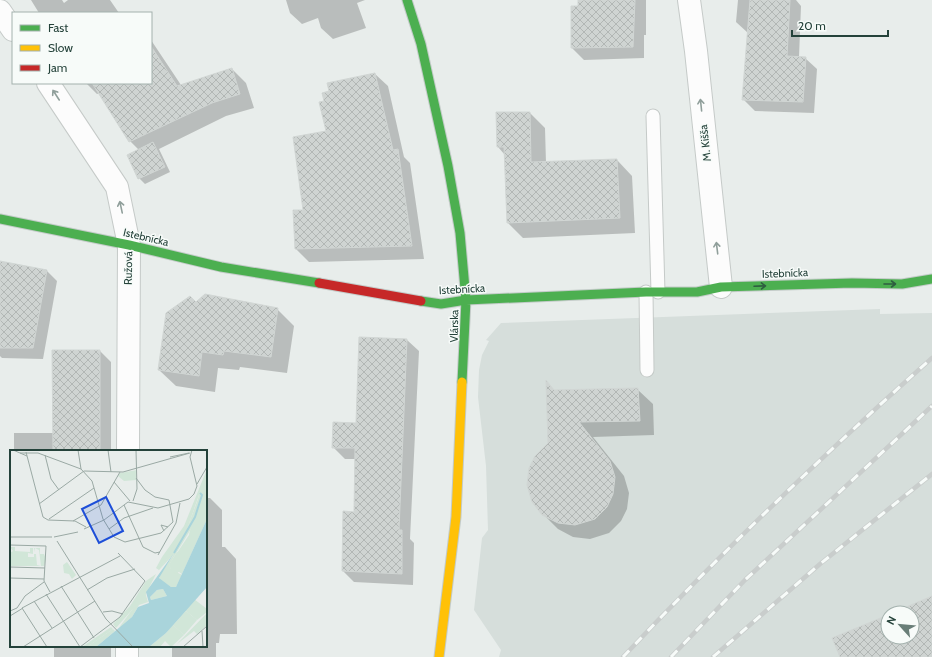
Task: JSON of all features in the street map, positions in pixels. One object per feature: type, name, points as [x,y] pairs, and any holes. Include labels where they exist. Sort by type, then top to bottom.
[{"type":"street","name":"Vlárska","points":[[407,0],[421,44],[448,166],[460,233],[466,300],[456,517],[439,657]]},
{"type":"street","name":"M. Kišša","points":[[689,0],[696,51],[721,287]]},
{"type":"street","points":[[0,11],[12,29]]},
{"type":"street","name":"Ružová","points":[[49,84],[117,187],[128,245],[128,450]]},
{"type":"street","name":"Istebnícka","points":[[0,219],[128,245],[221,267],[442,304],[466,300],[652,292],[697,292],[721,287],[852,283],[902,284],[932,279]]},
{"type":"lane","points":[[647,370],[652,292],[653,116]]},
{"type":"shaded area","points":[[880,309],[880,314],[932,313],[932,657],[499,657],[501,650],[474,610],[482,538],[488,530],[486,466],[478,397],[479,370],[482,355],[489,341],[486,340],[501,323]]},
{"type":"building","points":[[578,0],[635,0],[633,47],[571,48],[571,6],[578,6]]},
{"type":"building","points":[[750,0],[790,0],[787,56],[806,57],[803,102],[742,100]]},
{"type":"building","points":[[152,48],[177,86],[232,68],[240,94],[212,103],[129,142],[93,84],[152,84]]},
{"type":"building","points":[[375,73],[393,150],[398,149],[412,246],[295,249],[293,210],[303,210],[293,137],[326,131],[319,102],[324,101],[322,93],[329,91],[327,83]]},
{"type":"building","points":[[496,112],[530,112],[531,162],[617,159],[620,218],[507,223],[504,147],[497,147]]},
{"type":"building","points":[[153,142],[165,167],[138,179],[127,155]]},
{"type":"building","points":[[0,261],[47,270],[33,348],[0,348]]},
{"type":"building","points":[[205,294],[278,308],[271,357],[224,351],[223,355],[202,352],[199,376],[158,370],[166,313],[190,296],[196,302]]},
{"type":"building","points":[[359,337],[407,339],[399,530],[402,530],[402,574],[342,571],[343,511],[354,512],[355,448],[332,448],[333,422],[356,423]]},
{"type":"building","points":[[52,350],[100,350],[100,450],[53,450]]},
{"type":"building","points":[[546,380],[554,390],[638,388],[640,421],[579,422],[610,461],[615,477],[613,494],[607,507],[595,519],[575,525],[558,523],[542,515],[532,502],[527,485],[529,468],[535,456],[548,443]]},
{"type":"building","points":[[932,596],[932,657],[840,657],[832,638],[880,618],[880,645],[920,645],[920,605],[911,605]]},
{"type":"railway","points":[[623,657],[774,504],[852,430],[932,358]]},
{"type":"railway","points":[[671,657],[745,580],[932,406]]},
{"type":"railway","points":[[713,657],[820,564],[932,474]]},
{"type":"traffic: fast","points":[[407,0],[421,44],[448,166],[460,233],[466,300],[462,382]]},
{"type":"traffic: fast","points":[[0,219],[129,245],[221,267],[319,283]]},
{"type":"traffic: fast","points":[[421,301],[441,304],[466,300],[646,292],[697,292],[721,287],[852,283],[902,284],[932,279]]},
{"type":"traffic: slow","points":[[439,657],[456,517],[462,382]]},
{"type":"traffic: jam","points":[[319,283],[421,301]]}]
